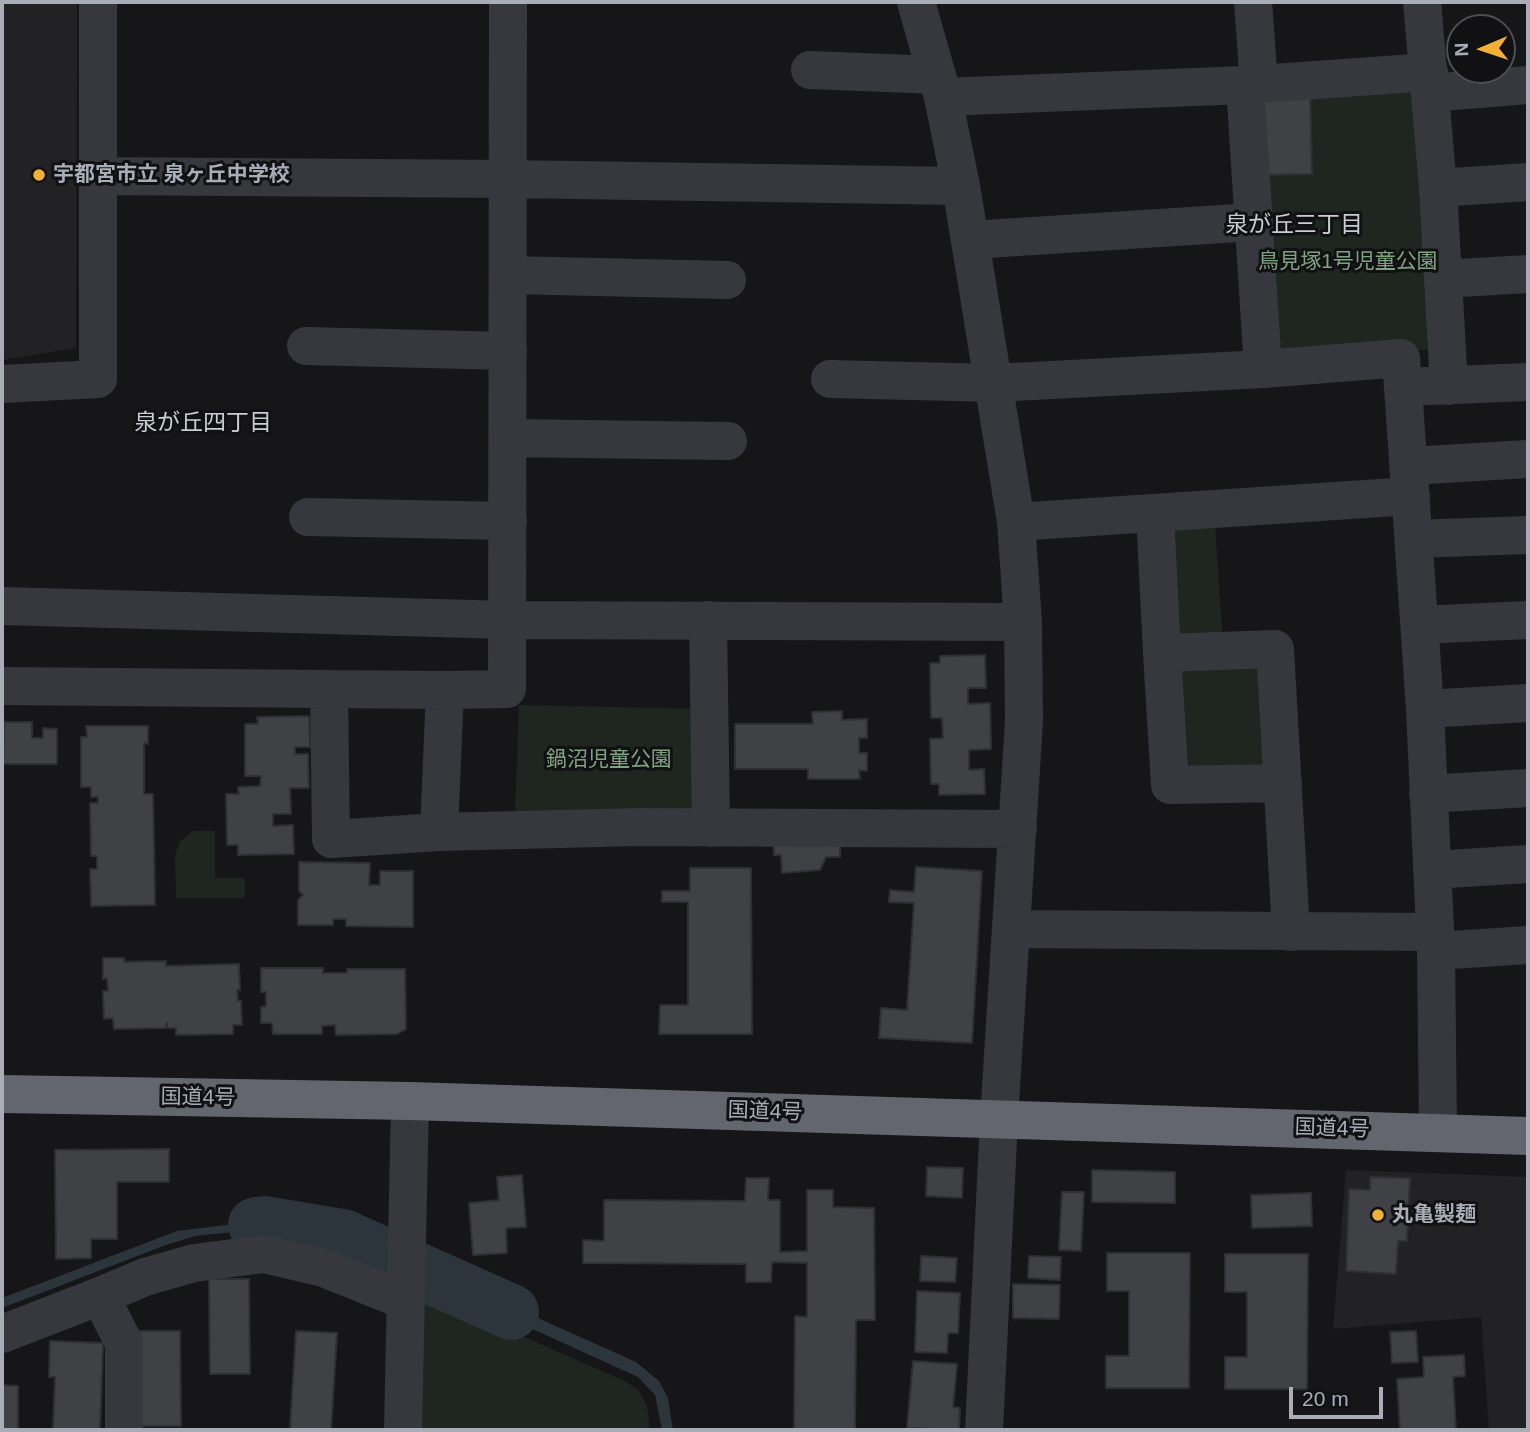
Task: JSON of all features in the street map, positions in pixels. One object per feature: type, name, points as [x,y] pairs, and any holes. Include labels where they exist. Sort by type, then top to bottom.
[{"type":"highway","name":"国道4号","points":[[2,1094],[410,1101],[1528,1136]]},
{"type":"street","points":[[2,384],[98,379],[98,2]]},
{"type":"street","points":[[2,686],[507,689],[508,2]]},
{"type":"street","points":[[916,2],[940,86],[961,186],[1016,522],[1023,622],[1024,721],[999,1119],[984,1430]]},
{"type":"street","points":[[1253,2],[1254,222],[1263,369]]},
{"type":"street","points":[[1422,2],[1438,188],[1450,386]]},
{"type":"street","points":[[810,70],[940,86],[1429,83],[1528,85]]},
{"type":"street","points":[[97,176],[961,186]]},
{"type":"street","points":[[1438,188],[1528,182]]},
{"type":"street","points":[[970,240],[1254,222]]},
{"type":"street","points":[[1443,279],[1528,274]]},
{"type":"street","points":[[509,275],[727,280]]},
{"type":"street","points":[[306,346],[508,351]]},
{"type":"street","points":[[830,379],[994,383],[1263,369],[1401,358],[1425,709],[1435,942],[1438,1132]]},
{"type":"street","points":[[1404,387],[1528,382]]},
{"type":"street","points":[[508,438],[728,441]]},
{"type":"street","points":[[1016,522],[1155,513],[1410,481],[1528,459]]},
{"type":"street","points":[[1155,513],[1170,785],[1283,783]]},
{"type":"street","points":[[308,517],[508,521]]},
{"type":"street","points":[[1414,539],[1528,535]]},
{"type":"street","points":[[2,606],[508,620],[1023,622]]},
{"type":"street","points":[[708,620],[711,828]]},
{"type":"street","points":[[1420,625],[1528,620]]},
{"type":"street","points":[[1162,653],[1275,649],[1292,932]]},
{"type":"street","points":[[329,689],[331,839],[439,832],[640,827],[1018,829]]},
{"type":"street","points":[[439,832],[445,690]]},
{"type":"street","points":[[1425,709],[1528,703]]},
{"type":"street","points":[[1428,794],[1528,788]]},
{"type":"street","points":[[1432,870],[1528,864]]},
{"type":"street","points":[[1011,929],[1292,932],[1435,942],[1528,945]]},
{"type":"street","points":[[402,1430],[410,1101]]},
{"type":"street","points":[[2,1334],[145,1277],[194,1263],[264,1254],[324,1268],[406,1301]]},
{"type":"street","points":[[100,1296],[124,1343],[124,1430]]},
{"type":"shaded area","name":"宇都宮市立 泉ヶ丘中学校","points":[[2,2],[77,2],[76,348],[2,360]]},
{"type":"shaded area","points":[[1346,1170],[1528,1177],[1528,1430],[1489,1430],[1481,1317],[1333,1329]]},
{"type":"shaded area","points":[[243,1223],[283,1224],[317,1230],[366,1248],[362,1255],[314,1238],[251,1230],[195,1236],[2,1308],[2,1298],[177,1231]]},
{"type":"shaded area","points":[[442,1275],[636,1362],[659,1381],[668,1398],[673,1430],[662,1430],[655,1395],[638,1377],[438,1286]]},
{"type":"green space","name":"鳥見塚1号児童公園","points":[[1423,83],[1439,349],[1267,359],[1252,94]]},
{"type":"green space","points":[[1215,524],[1224,657],[1270,655],[1275,775],[1177,777],[1164,527]]},
{"type":"green space","name":"鍋沼児童公園","points":[[519,705],[699,709],[693,811],[519,814],[515,811]]},
{"type":"green space","points":[[193,831],[215,831],[215,878],[245,878],[245,898],[176,898],[175,855],[180,841]]},
{"type":"green space","points":[[424,1293],[625,1381],[639,1391],[647,1406],[650,1430],[420,1430]]},
{"type":"building","points":[[1310,87],[1312,174],[1259,175],[1257,89]]},
{"type":"building","points":[[985,655],[986,688],[968,688],[968,704],[990,703],[991,749],[969,750],[969,770],[984,769],[985,794],[939,795],[939,784],[931,784],[930,739],[943,738],[942,718],[931,718],[930,663],[940,663],[940,656]]},
{"type":"building","points":[[842,711],[842,720],[867,719],[867,738],[859,738],[859,753],[867,753],[867,771],[859,770],[860,779],[808,779],[808,769],[735,769],[735,724],[813,724],[812,712]]},
{"type":"building","points":[[309,716],[310,747],[295,747],[295,754],[308,754],[309,788],[290,788],[291,814],[273,814],[273,826],[293,825],[294,854],[238,855],[238,845],[227,845],[226,794],[239,794],[238,787],[260,786],[261,776],[245,776],[245,724],[258,724],[257,717]]},
{"type":"building","points":[[4,722],[32,722],[32,738],[43,738],[43,728],[57,729],[57,764],[3,764]]},
{"type":"building","points":[[86,726],[148,726],[148,744],[144,743],[144,794],[153,794],[155,905],[91,906],[90,869],[97,869],[97,856],[91,856],[90,803],[98,803],[98,797],[91,797],[91,787],[81,787],[81,737],[87,737]]},
{"type":"building","points":[[774,845],[840,846],[840,857],[826,857],[820,870],[782,873],[781,855],[774,855]]},
{"type":"building","points":[[299,862],[370,863],[369,885],[380,885],[380,871],[413,871],[413,927],[346,926],[346,919],[333,919],[333,925],[298,925],[298,900],[303,895],[299,891]]},
{"type":"building","points":[[916,867],[982,871],[972,1043],[879,1038],[881,1008],[907,1010],[914,903],[889,902],[890,890],[914,892]]},
{"type":"building","points":[[690,868],[751,868],[752,1034],[659,1034],[660,1005],[688,1005],[688,902],[662,902],[662,891],[690,891]]},
{"type":"building","points":[[103,958],[124,958],[124,962],[166,961],[166,966],[239,964],[240,990],[237,990],[238,1001],[241,1001],[242,1025],[233,1025],[233,1034],[176,1035],[176,1028],[167,1028],[167,1023],[165,1028],[114,1029],[113,1018],[104,1019],[103,991],[108,991],[107,978],[103,979]]},
{"type":"building","points":[[261,968],[323,968],[323,973],[347,973],[347,969],[405,969],[406,1029],[397,1034],[336,1035],[335,1025],[322,1026],[322,1034],[273,1034],[272,1023],[261,1023],[261,1007],[266,1006],[266,992],[261,992]]},
{"type":"building","points":[[169,1149],[169,1182],[117,1182],[117,1239],[91,1239],[91,1258],[56,1259],[55,1150]]},
{"type":"building","points":[[927,1167],[963,1168],[962,1198],[926,1196]]},
{"type":"building","points":[[1092,1170],[1175,1172],[1175,1203],[1092,1202]]},
{"type":"building","points":[[522,1175],[526,1227],[506,1228],[507,1253],[473,1255],[469,1203],[499,1200],[497,1177]]},
{"type":"building","name":"丸亀製麺","points":[[1370,1177],[1410,1178],[1407,1241],[1398,1241],[1396,1274],[1346,1271],[1349,1189],[1370,1190]]},
{"type":"building","points":[[746,1178],[769,1178],[768,1200],[780,1200],[780,1252],[807,1251],[807,1190],[833,1190],[833,1207],[874,1208],[875,1320],[856,1320],[855,1430],[794,1430],[795,1316],[807,1317],[807,1263],[772,1262],[771,1282],[746,1282],[746,1264],[583,1263],[583,1240],[604,1241],[604,1200],[745,1201]]},
{"type":"building","points":[[1062,1192],[1084,1192],[1081,1251],[1059,1250]]},
{"type":"building","points":[[1311,1193],[1312,1226],[1252,1228],[1251,1195]]},
{"type":"building","points":[[1107,1253],[1190,1253],[1189,1388],[1106,1388],[1106,1356],[1129,1356],[1129,1291],[1107,1291]]},
{"type":"building","points":[[1225,1254],[1308,1254],[1307,1389],[1225,1389],[1225,1357],[1247,1357],[1247,1292],[1225,1292]]},
{"type":"building","points":[[921,1256],[957,1258],[955,1282],[920,1281]]},
{"type":"building","points":[[1029,1256],[1061,1257],[1060,1280],[1028,1278]]},
{"type":"building","points":[[209,1279],[249,1279],[250,1374],[210,1374]]},
{"type":"building","points":[[1013,1284],[1060,1285],[1059,1319],[1013,1318]]},
{"type":"building","points":[[917,1291],[960,1293],[958,1333],[948,1333],[947,1353],[915,1352]]},
{"type":"building","points":[[140,1331],[180,1331],[181,1426],[140,1426]]},
{"type":"building","points":[[296,1331],[337,1333],[331,1430],[290,1430]]},
{"type":"building","points":[[1416,1331],[1418,1362],[1392,1363],[1390,1332]]},
{"type":"building","points":[[50,1341],[103,1343],[100,1430],[53,1429],[55,1377],[49,1377]]},
{"type":"building","points":[[1464,1355],[1465,1376],[1453,1377],[1456,1430],[1400,1430],[1397,1379],[1424,1377],[1423,1357]]},
{"type":"building","points":[[913,1361],[957,1364],[953,1407],[960,1408],[959,1430],[907,1428]]},
{"type":"building","points":[[2,1385],[18,1386],[18,1430],[2,1430]]},
{"type":"waterway","points":[[256,1225],[265,1224],[343,1237],[511,1312]]},
{"type":"place","name":"宇都宮市立 泉ヶ丘中学校","points":[[39,175]]},
{"type":"place","name":"丸亀製麺","points":[[1378,1215]]},
{"type":"district","name":"泉が丘三丁目","points":[[1294,226]]},
{"type":"district","name":"泉が丘四丁目","points":[[203,424]]}]
